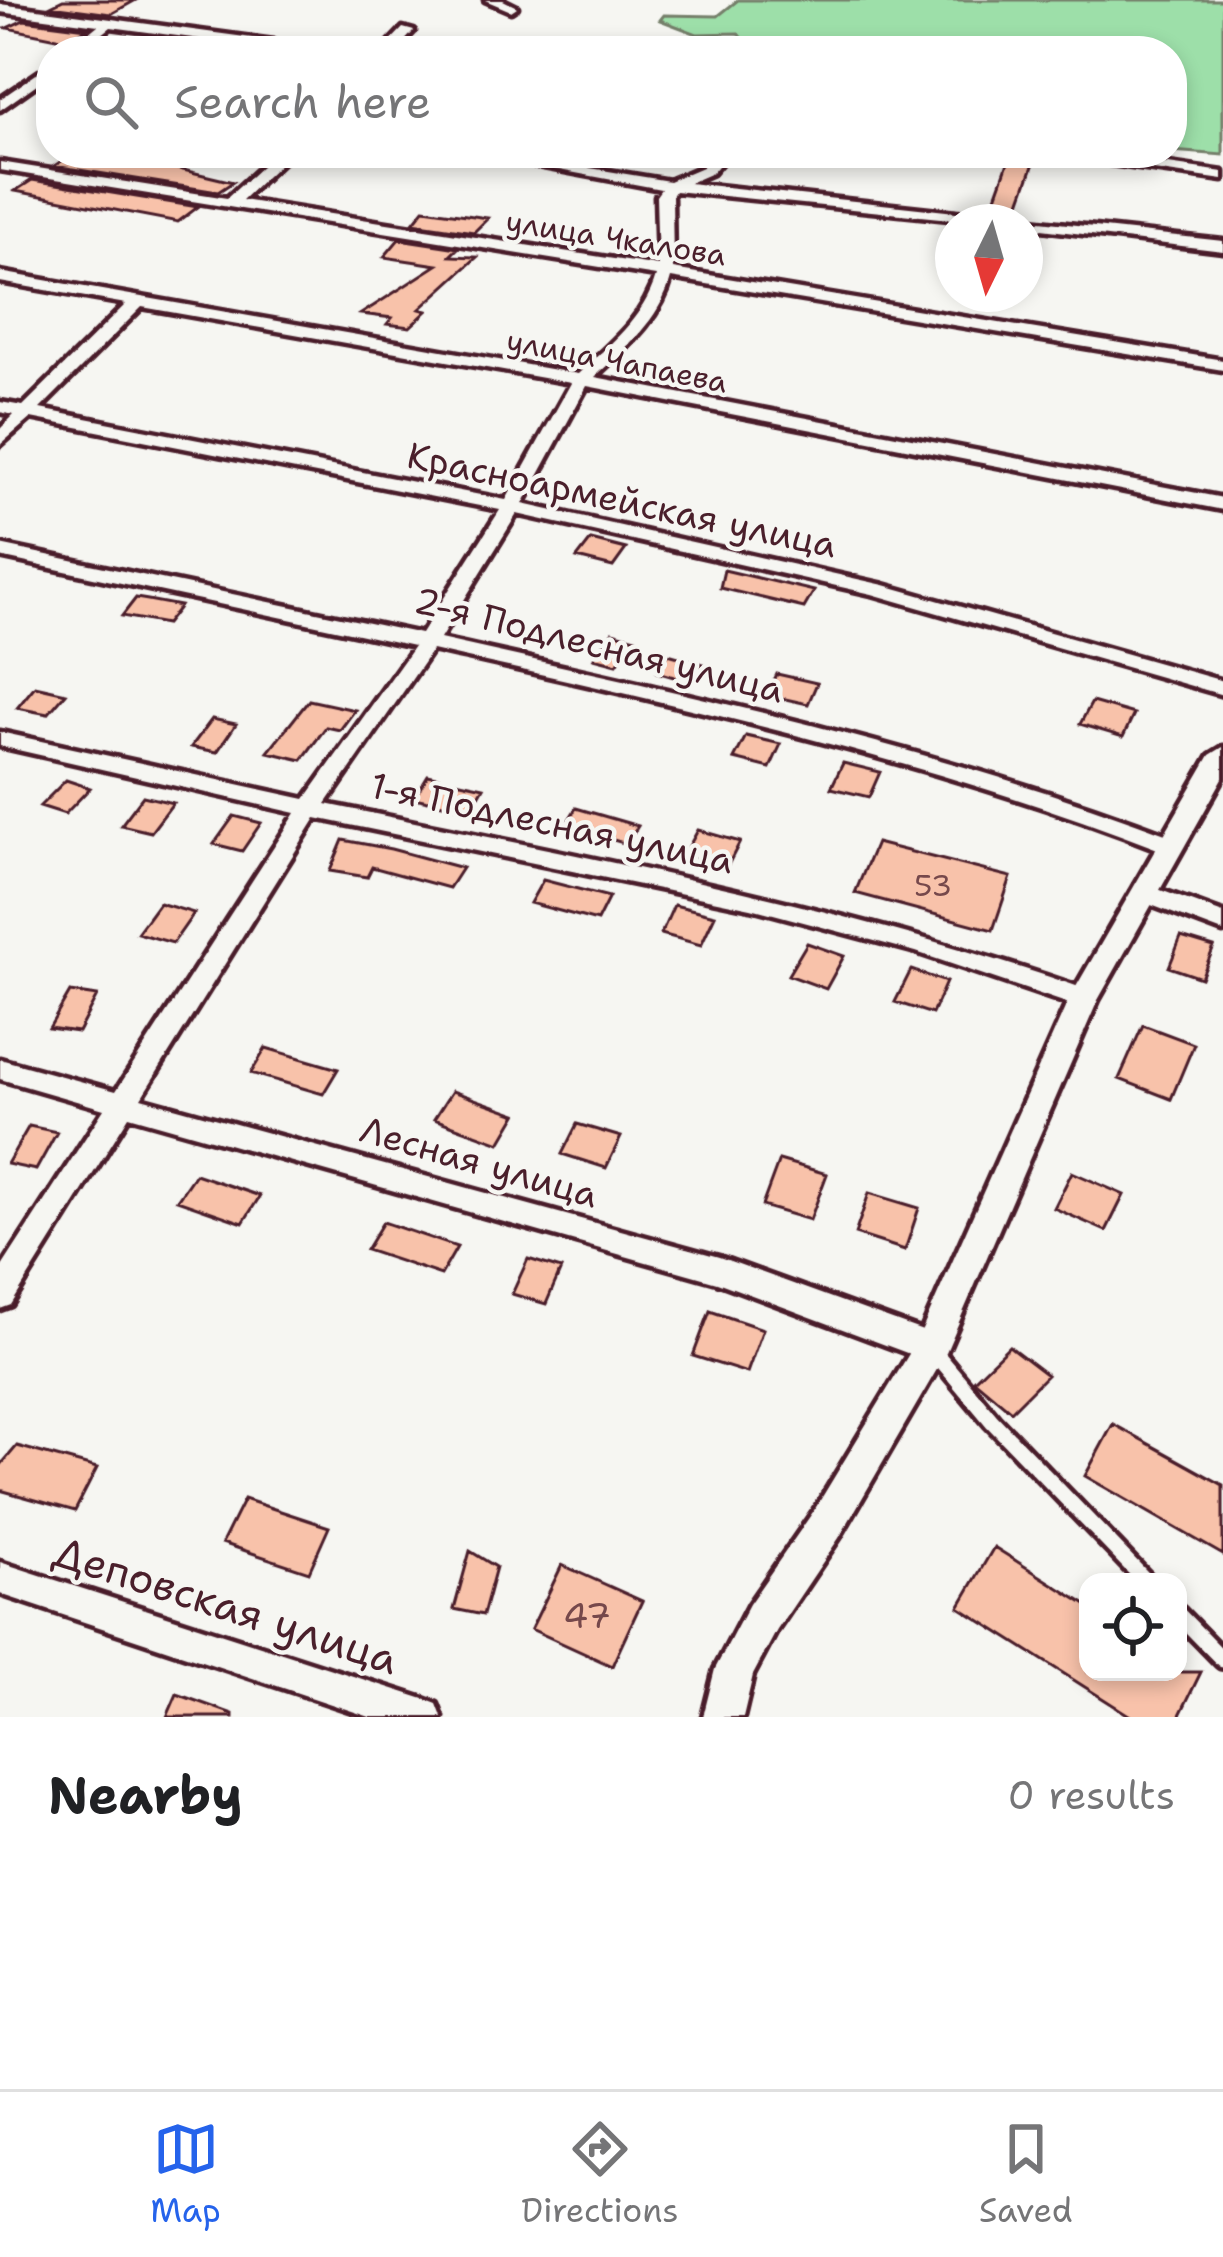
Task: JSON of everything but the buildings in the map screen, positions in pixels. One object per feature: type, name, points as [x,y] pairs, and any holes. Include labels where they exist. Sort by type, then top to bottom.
[{"type":"street","points":[[490,0],[511,7]]},
{"type":"street","points":[[0,8],[200,36]]},
{"type":"street","points":[[92,36],[107,24]]},
{"type":"street","points":[[403,36],[408,31]]},
{"type":"street","points":[[0,106],[36,80]]},
{"type":"street","points":[[0,83],[36,88]]},
{"type":"street","name":"улица Чкалова","points":[[0,166],[1223,365]]},
{"type":"street","points":[[230,203],[268,168]]},
{"type":"street","points":[[564,168],[671,186],[935,213]]},
{"type":"street","points":[[0,1296],[310,809],[429,639],[512,507],[582,380],[649,310],[665,274],[663,207],[671,186],[709,168]]},
{"type":"street","points":[[1167,168],[1223,176]]},
{"type":"street","points":[[1043,224],[1223,246]]},
{"type":"street","name":"улица Чапаева","points":[[0,277],[582,380],[1223,504]]},
{"type":"street","points":[[0,439],[138,302]]},
{"type":"street","name":"Красноармейская улица","points":[[0,407],[512,507],[877,589],[1223,688]]},
{"type":"street","name":"2-я Подлесная улица","points":[[0,551],[429,639],[974,775],[1077,807],[1172,845]]},
{"type":"street","name":"1-я Подлесная улица","points":[[0,739],[764,904],[967,954],[1084,999]]},
{"type":"street","points":[[723,1717],[735,1669],[763,1617],[826,1526],[931,1348],[1084,999],[1223,755]]},
{"type":"street","points":[[1144,893],[1223,923]]},
{"type":"street","name":"Лесная улица","points":[[0,1069],[719,1270],[931,1348]]},
{"type":"street","name":"Деповская улица","points":[[0,1578],[424,1717]]},
{"type":"lane","points":[[931,1348],[992,1421],[1138,1573]]},
{"type":"lane","points":[[1187,1623],[1223,1660]]},
{"type":"green space","points":[[738,0],[1223,0],[1223,155],[1187,152],[1187,36],[740,36],[697,34],[660,20],[664,15],[718,16]]}]
